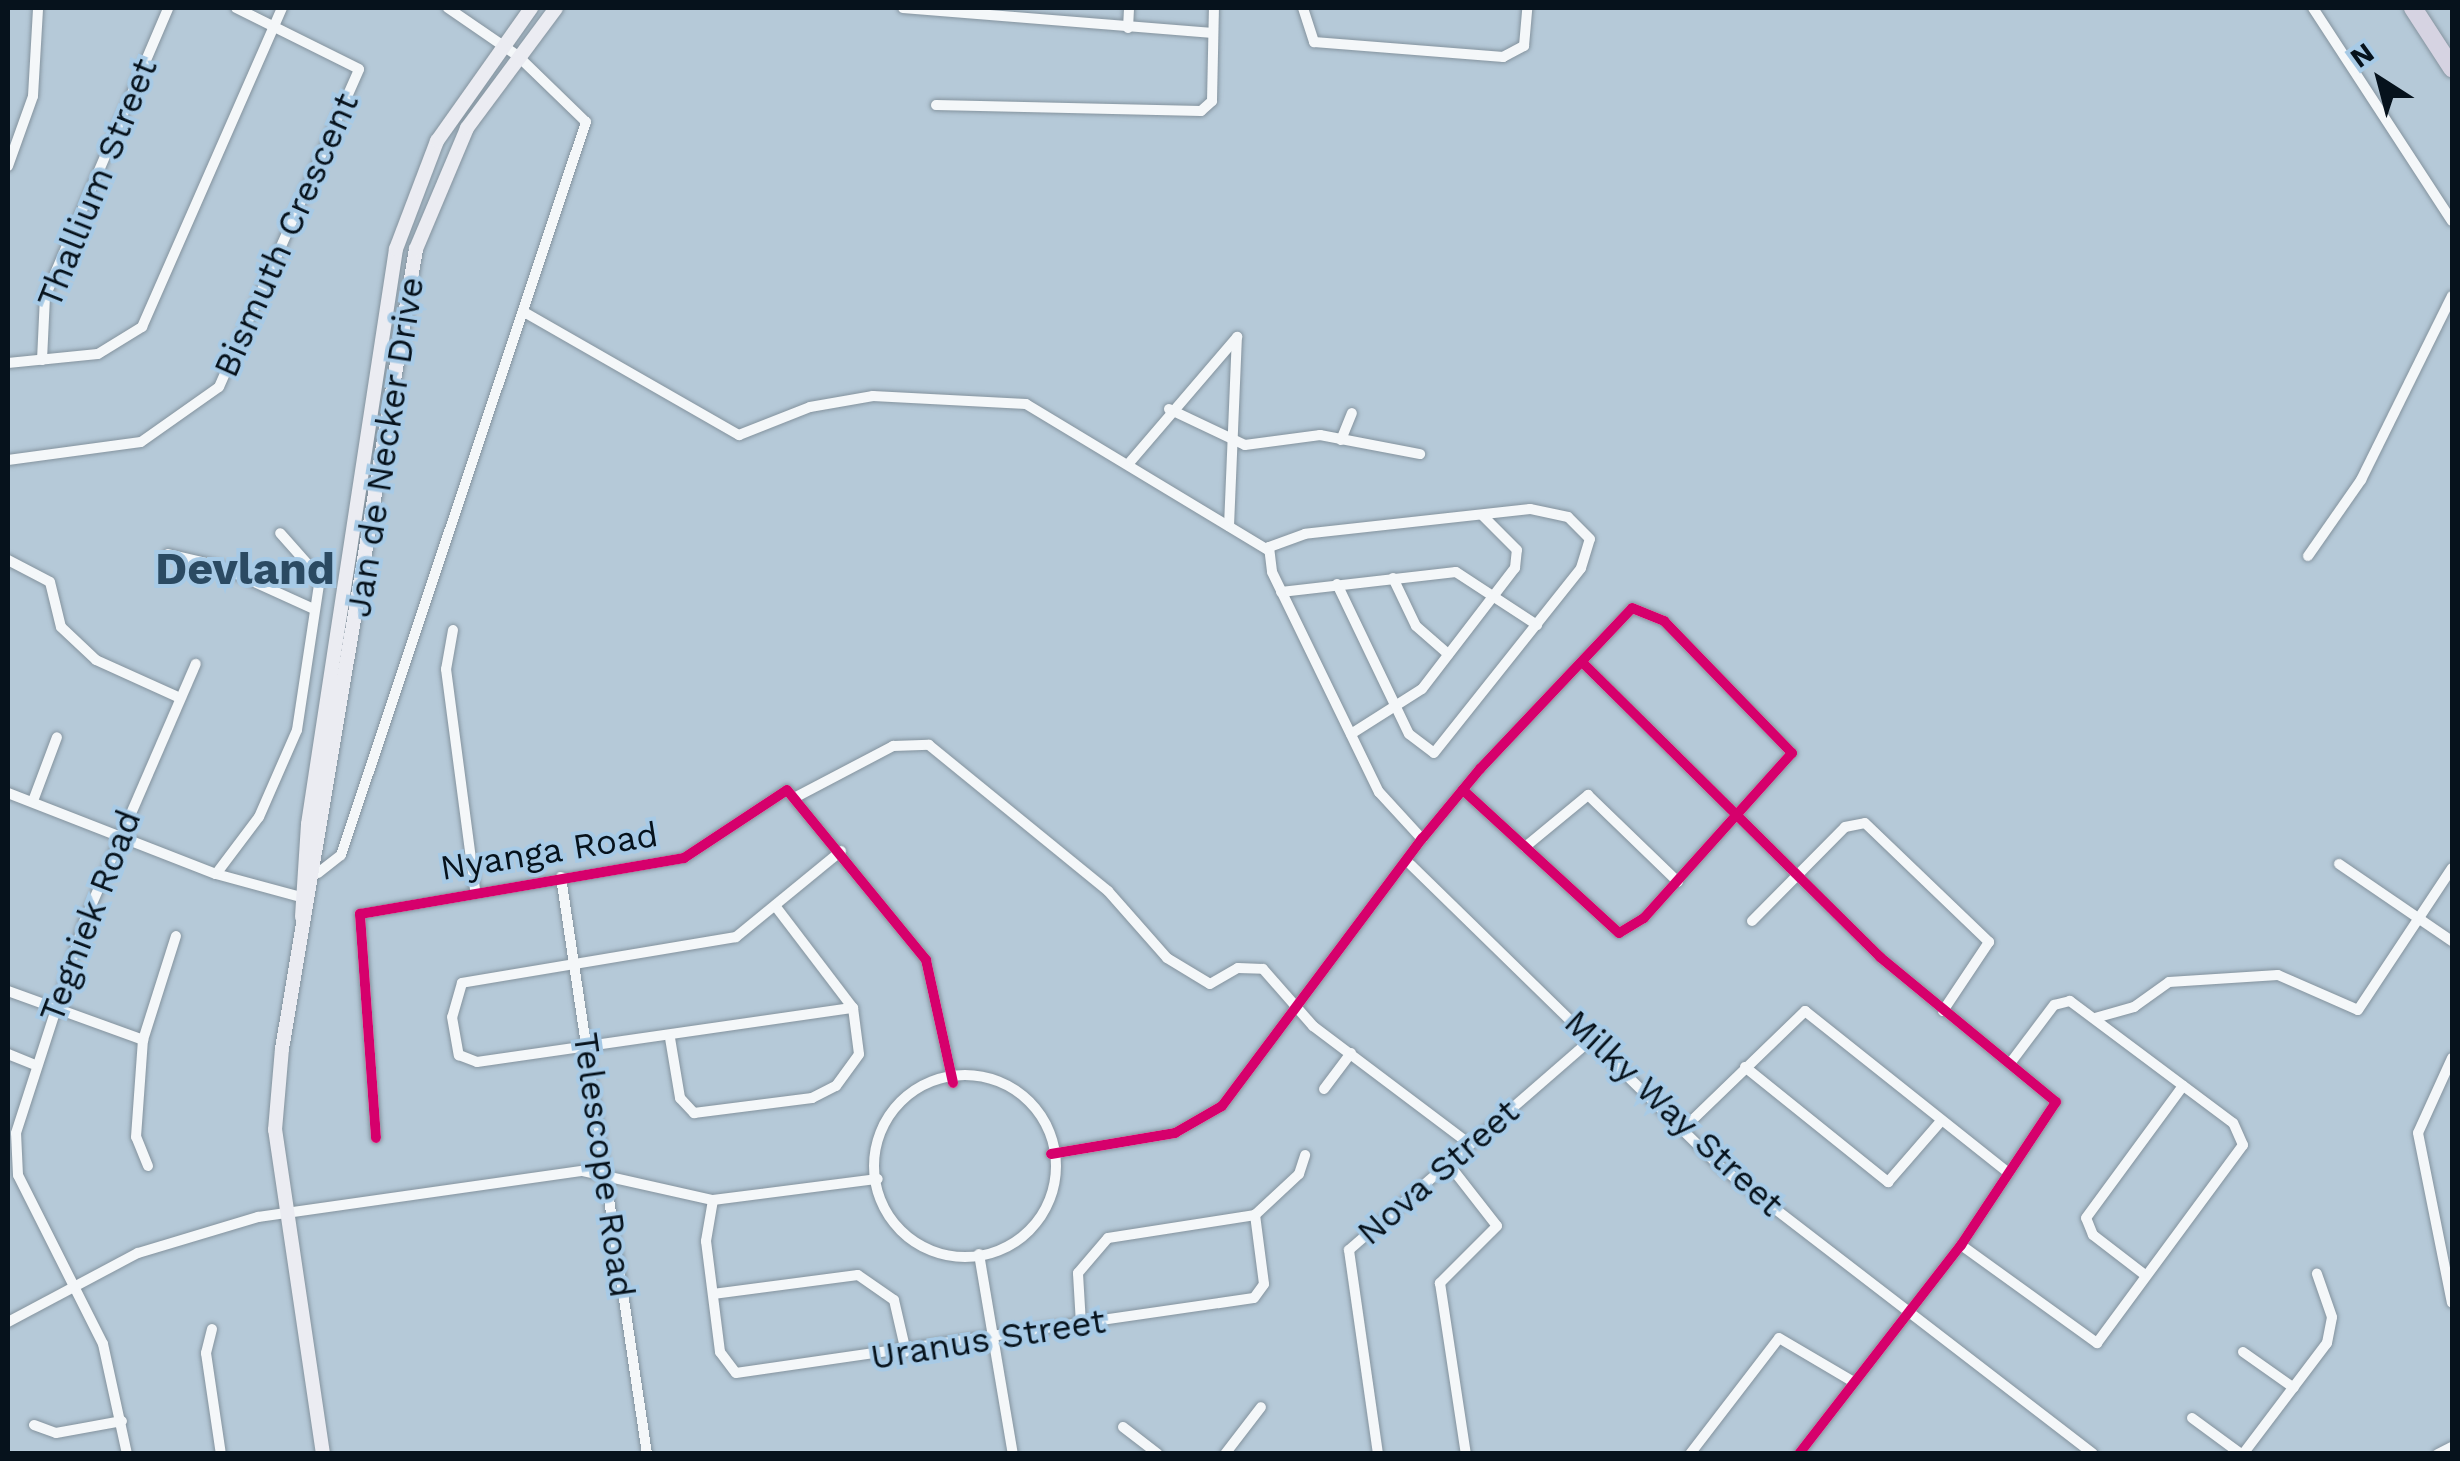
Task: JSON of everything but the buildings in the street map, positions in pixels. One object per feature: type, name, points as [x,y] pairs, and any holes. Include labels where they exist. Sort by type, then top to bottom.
[{"type":"highway","points":[[2414,8],[2452,68]]},
{"type":"main road","name":"Jan de Necker Drive","points":[[323,1454],[285,1215],[277,1100],[396,248],[436,140],[531,8]]},
{"type":"main road","name":"Jan de Necker Drive","points":[[306,898],[318,873],[416,250],[442,174],[518,56],[556,8]]},
{"type":"street","points":[[8,166],[32,96],[38,8]]},
{"type":"street","name":"Thallium Street","points":[[42,360],[45,297],[168,8]]},
{"type":"street","points":[[236,8],[276,25]]},
{"type":"street","points":[[8,363],[98,354],[145,321],[282,8]]},
{"type":"street","points":[[318,873],[341,855],[586,122],[518,56],[448,8]]},
{"type":"street","points":[[903,8],[1212,33]]},
{"type":"street","points":[[1128,28],[1129,8]]},
{"type":"street","points":[[936,105],[1176,114],[1212,101],[1214,8]]},
{"type":"street","points":[[1303,8],[1314,42],[1503,57],[1524,46],[1527,8]]},
{"type":"street","points":[[2313,8],[2452,222]]},
{"type":"street","name":"Bismuth Crescent","points":[[8,460],[141,442],[219,386],[359,69],[276,25]]},
{"type":"street","points":[[2308,556],[2362,480],[2452,296]]},
{"type":"street","points":[[524,312],[739,436],[810,406],[873,396],[997,400],[1026,404],[1130,462],[1268,550],[1281,592],[1378,792],[1422,838]]},
{"type":"street","points":[[1130,462],[1169,410],[1237,337],[1229,526]]},
{"type":"street","points":[[1169,410],[1234,443],[1340,440],[1420,454]]},
{"type":"street","points":[[1340,440],[1352,413]]},
{"type":"street","points":[[1268,550],[1304,534],[1483,516],[1558,513],[1590,539],[1589,557],[1438,752],[1420,750],[1338,584]]},
{"type":"street","points":[[1351,734],[1398,709],[1495,596],[1519,556],[1483,516]]},
{"type":"street","points":[[216,874],[284,766],[314,608],[318,572],[280,533]]},
{"type":"street","points":[[168,554],[219,566],[314,608]]},
{"type":"street","points":[[8,560],[50,582],[61,626],[96,660],[180,698]]},
{"type":"street","points":[[1281,592],[1456,572],[1536,624]]},
{"type":"street","points":[[1393,578],[1416,626],[1448,654]]},
{"type":"street","points":[[1051,1154],[1202,1123],[1410,865],[1422,838],[1463,790],[1584,663],[1627,612],[1649,608],[1791,750],[1789,764],[1633,929],[1613,932],[1463,790]]},
{"type":"street","points":[[453,630],[446,670],[475,890]]},
{"type":"street","points":[[1584,663],[1737,816],[1943,1012],[2011,1062],[2056,1108],[1961,1245],[1799,1454]]},
{"type":"street","name":"Tegniek Road","points":[[127,1454],[104,1344],[18,1174],[18,1121],[33,1064],[118,834],[196,664]]},
{"type":"street","points":[[32,801],[58,737]]},
{"type":"street","points":[[953,1083],[926,960],[796,797],[843,766],[921,741],[1108,891],[1167,958],[1210,984],[1259,967],[1351,1053],[1468,1144]]},
{"type":"street","name":"Nyanga Road","points":[[376,1138],[358,917],[475,890],[684,858],[777,792],[796,797]]},
{"type":"street","points":[[8,793],[216,874],[306,898]]},
{"type":"street","points":[[1525,847],[1588,795],[1678,882]]},
{"type":"street","points":[[1752,921],[1850,823],[1880,834],[1989,942],[1943,1012]]},
{"type":"street","points":[[841,851],[736,937],[459,985],[455,1041],[472,1062],[670,1038],[852,1008]]},
{"type":"street","points":[[2339,864],[2452,940]]},
{"type":"street","name":"Milky Way Street","points":[[1410,865],[1683,1128],[1905,1314],[2093,1454]]},
{"type":"street","points":[[2095,1018],[2184,979],[2284,975],[2347,1010],[2364,1004],[2422,920],[2452,868]]},
{"type":"street","name":"Telescope Road","points":[[561,877],[647,1454]]},
{"type":"street","points":[[670,1038],[686,1109],[798,1100],[828,1092],[852,1066],[860,1044],[852,1008],[776,907]]},
{"type":"street","points":[[148,1166],[136,1137],[144,1040],[176,936]]},
{"type":"street","points":[[8,990],[52,1013],[144,1040]]},
{"type":"street","points":[[1961,1245],[2093,1344],[2243,1145],[2241,1131],[2183,1086],[2095,1018],[2058,1002],[2011,1062]]},
{"type":"street","points":[[1683,1128],[1808,1012],[1941,1122],[2009,1172]]},
{"type":"street","name":"Nova Street","points":[[1378,1454],[1349,1250],[1592,1039]]},
{"type":"street","points":[[1324,1089],[1351,1053]]},
{"type":"street","points":[[8,1054],[33,1064]]},
{"type":"street","points":[[2452,1058],[2418,1133],[2452,1303]]},
{"type":"street","points":[[1746,1067],[1885,1181],[1898,1178],[1941,1122]]},
{"type":"street","points":[[953,1083],[1021,1086],[1038,1102],[1051,1154],[1045,1218],[979,1254],[933,1252],[904,1238],[878,1179],[888,1108],[906,1094],[953,1083]]},
{"type":"street","points":[[2145,1275],[2093,1235],[2086,1218],[2183,1086]]},
{"type":"street","points":[[1081,1324],[1078,1273],[1100,1243],[1136,1229],[1256,1215],[1300,1174],[1305,1155]]},
{"type":"street","points":[[1447,1162],[1497,1226],[1440,1283],[1466,1454]]},
{"type":"street","points":[[8,1322],[73,1282],[168,1242],[285,1215],[606,1174],[712,1200],[878,1179]]},
{"type":"street","name":"Uranus Street","points":[[712,1200],[714,1294],[731,1372],[906,1352],[1256,1297],[1264,1284],[1256,1215]]},
{"type":"street","points":[[979,1254],[1012,1454]]},
{"type":"street","points":[[2192,1418],[2242,1454],[2294,1388],[2333,1325],[2317,1274]]},
{"type":"street","points":[[714,1294],[858,1275],[894,1300],[906,1352]]},
{"type":"street","points":[[212,1328],[206,1353],[221,1454]]},
{"type":"street","points":[[1690,1454],[1779,1338],[1852,1381]]},
{"type":"street","points":[[2244,1352],[2294,1388]]},
{"type":"street","points":[[1225,1454],[1261,1407]]},
{"type":"street","points":[[34,1425],[56,1433],[122,1420]]},
{"type":"street","points":[[1122,1427],[1158,1454]]},
{"type":"street","points":[[2438,1454],[2452,1447]]},
{"type":"cycle path","points":[[1051,1154],[1175,1133],[1222,1106],[1422,839],[1480,769],[1632,608],[1664,621],[1792,753],[1644,918],[1619,933],[1463,790]]},
{"type":"cycle path","points":[[1583,663],[1880,957],[2056,1102],[1961,1245],[1799,1454]]},
{"type":"cycle path","points":[[376,1138],[360,914],[684,858],[787,790],[926,960],[953,1083]]},
{"type":"district","name":"Devland","points":[[245,569]]}]
